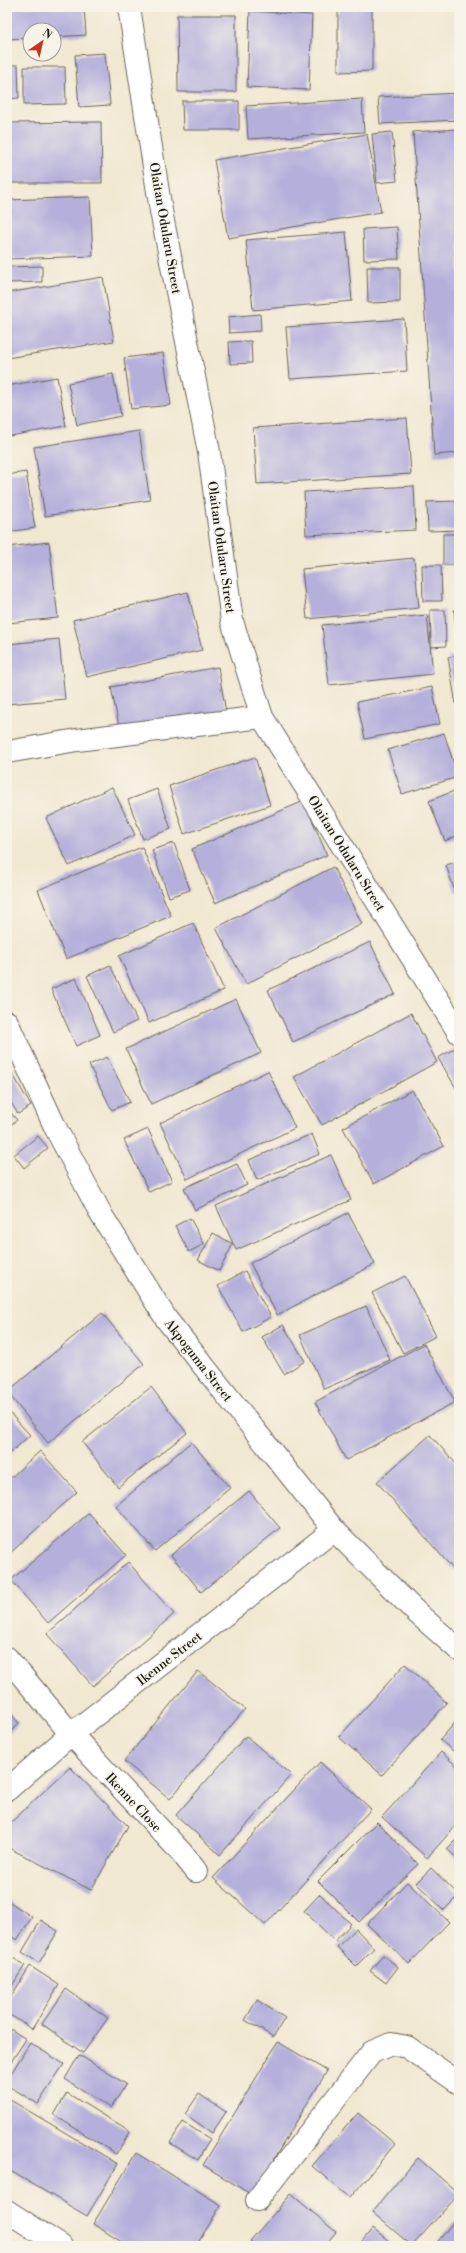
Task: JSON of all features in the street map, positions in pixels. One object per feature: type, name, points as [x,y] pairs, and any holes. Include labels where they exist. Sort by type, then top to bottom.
[{"type":"street","name":"Olaitan Odularu Street","points":[[129,7],[161,211],[209,452],[232,621],[262,716],[459,1033]]},
{"type":"street","points":[[7,752],[77,740],[262,716]]},
{"type":"street","name":"Akpoguma Street","points":[[7,1022],[56,1129],[102,1216],[167,1320],[334,1530],[416,1612],[459,1650]]},
{"type":"street","name":"Ikenne Street","points":[[7,1790],[71,1734],[334,1530]]},
{"type":"street","name":"Ikenne Close","points":[[7,1658],[71,1734],[196,1871]]},
{"type":"street","points":[[256,2200],[372,2052],[391,2044],[407,2047],[459,2083]]},
{"type":"street","points":[[7,2211],[61,2246]]},
{"type":"building","points":[[7,7],[84,7],[86,35],[62,36],[62,22],[22,22],[22,38],[7,39]]},
{"type":"building","points":[[338,7],[372,7],[372,71],[338,72]]},
{"type":"building","points":[[250,11],[312,15],[309,90],[247,87]]},
{"type":"building","points":[[177,15],[236,15],[236,92],[178,92]]},
{"type":"building","points":[[105,53],[110,105],[79,107],[75,55]]},
{"type":"building","points":[[7,65],[18,65],[19,98],[7,99]]},
{"type":"building","points":[[24,67],[65,67],[66,104],[24,105]]},
{"type":"building","points":[[459,93],[459,120],[380,124],[378,97]]},
{"type":"building","points":[[362,99],[364,132],[248,139],[246,106]]},
{"type":"building","points":[[182,101],[239,101],[239,130],[183,130]]},
{"type":"building","points":[[101,122],[102,183],[7,183],[7,123]]},
{"type":"building","points":[[459,129],[459,453],[434,455],[413,132]]},
{"type":"building","points":[[392,132],[397,181],[377,183],[372,134]]},
{"type":"building","points":[[367,134],[381,212],[228,238],[214,160]]},
{"type":"building","points":[[90,197],[93,256],[7,259],[7,200]]},
{"type":"building","points":[[397,227],[399,259],[364,260],[363,229]]},
{"type":"building","points":[[346,232],[352,301],[253,310],[246,240]]},
{"type":"building","points":[[42,266],[42,282],[7,283],[7,267]]},
{"type":"building","points":[[367,267],[400,267],[400,302],[368,303]]},
{"type":"building","points":[[103,277],[114,341],[7,358],[7,293]]},
{"type":"building","points":[[260,314],[261,331],[229,333],[228,317]]},
{"type":"building","points":[[404,319],[407,371],[290,379],[286,327]]},
{"type":"building","points":[[251,341],[252,363],[230,364],[229,342]]},
{"type":"building","points":[[163,353],[171,405],[131,409],[124,358]]},
{"type":"building","points":[[113,374],[121,416],[77,425],[68,383]]},
{"type":"building","points":[[57,377],[66,426],[10,436],[7,419],[7,386]]},
{"type":"building","points":[[407,418],[411,474],[257,484],[253,428]]},
{"type":"building","points":[[139,431],[150,500],[45,516],[34,447]]},
{"type":"building","points":[[26,472],[35,528],[7,532],[7,475]]},
{"type":"building","points":[[414,486],[416,530],[306,535],[304,492]]},
{"type":"building","points":[[459,501],[459,530],[428,531],[427,502]]},
{"type":"building","points":[[443,534],[459,534],[459,565],[443,565]]},
{"type":"building","points":[[49,542],[58,618],[7,623],[7,547]]},
{"type":"building","points":[[414,558],[419,608],[307,619],[302,569]]},
{"type":"building","points":[[422,565],[441,565],[442,601],[423,601]]},
{"type":"building","points":[[188,592],[202,650],[87,677],[73,620]]},
{"type":"building","points":[[430,610],[445,610],[446,646],[431,647]]},
{"type":"building","points":[[454,610],[459,610],[459,639],[457,639]]},
{"type":"building","points":[[427,615],[433,674],[329,685],[322,625]]},
{"type":"building","points":[[59,639],[65,699],[7,704],[7,644]]},
{"type":"building","points":[[459,655],[459,705],[456,705],[448,657]]},
{"type":"building","points":[[218,667],[226,712],[120,731],[111,687]]},
{"type":"building","points":[[432,687],[440,724],[365,739],[357,702]]},
{"type":"building","points":[[444,733],[458,777],[402,794],[388,750]]},
{"type":"building","points":[[255,757],[270,805],[184,834],[169,786]]},
{"type":"building","points":[[112,787],[135,835],[69,866],[46,818]]},
{"type":"building","points":[[157,789],[171,829],[143,839],[128,800]]},
{"type":"building","points":[[459,789],[459,835],[445,841],[429,801]]},
{"type":"building","points":[[304,801],[327,855],[215,903],[192,849]]},
{"type":"building","points":[[174,843],[190,890],[169,897],[152,850]]},
{"type":"building","points":[[142,847],[171,916],[66,959],[38,890]]},
{"type":"building","points":[[459,861],[459,891],[455,892],[446,865]]},
{"type":"building","points":[[333,867],[362,924],[246,984],[216,928]]},
{"type":"building","points":[[193,923],[224,990],[149,1023],[119,956]]},
{"type":"building","points":[[370,942],[395,994],[293,1042],[268,990]]},
{"type":"building","points":[[110,965],[137,1021],[113,1032],[87,976]]},
{"type":"building","points":[[76,978],[100,1035],[76,1046],[51,989]]},
{"type":"building","points":[[236,999],[261,1053],[151,1104],[126,1049]]},
{"type":"building","points":[[411,1013],[437,1062],[322,1125],[294,1077]]},
{"type":"building","points":[[459,1046],[459,1093],[438,1058]]},
{"type":"building","points":[[107,1057],[130,1102],[112,1110],[89,1065]]},
{"type":"building","points":[[7,1064],[31,1106],[18,1114],[7,1096]]},
{"type":"building","points":[[268,1071],[295,1128],[187,1179],[160,1123]]},
{"type":"building","points":[[412,1090],[444,1146],[374,1184],[343,1128]]},
{"type":"building","points":[[7,1108],[17,1120],[7,1128]]},
{"type":"building","points":[[148,1129],[172,1181],[149,1192],[124,1140]]},
{"type":"building","points":[[312,1134],[320,1154],[257,1180],[249,1160]]},
{"type":"building","points":[[38,1136],[48,1148],[24,1168],[14,1155]]},
{"type":"building","points":[[331,1155],[351,1200],[236,1250],[216,1206]]},
{"type":"building","points":[[237,1164],[247,1185],[195,1210],[184,1188]]},
{"type":"building","points":[[348,1213],[375,1264],[277,1315],[250,1263]]},
{"type":"building","points":[[190,1218],[204,1244],[189,1252],[175,1226]]},
{"type":"building","points":[[213,1233],[233,1244],[219,1271],[198,1260]]},
{"type":"building","points":[[245,1271],[271,1317],[243,1332],[218,1286]]},
{"type":"building","points":[[405,1276],[436,1336],[403,1353],[372,1293]]},
{"type":"building","points":[[366,1306],[390,1360],[324,1389],[300,1335]]},
{"type":"building","points":[[102,1313],[144,1364],[48,1443],[7,1392]]},
{"type":"building","points":[[283,1325],[305,1361],[284,1374],[262,1337]]},
{"type":"building","points":[[424,1344],[455,1402],[346,1460],[315,1402]]},
{"type":"building","points":[[151,1387],[187,1433],[118,1487],[82,1442]]},
{"type":"building","points":[[7,1410],[30,1435],[7,1456]]},
{"type":"building","points":[[430,1435],[459,1467],[459,1565],[454,1570],[377,1482]]},
{"type":"building","points":[[191,1442],[230,1488],[155,1551],[116,1506]]},
{"type":"building","points":[[40,1451],[77,1492],[7,1556],[7,1481]]},
{"type":"building","points":[[249,1491],[280,1528],[201,1592],[171,1555]]},
{"type":"building","points":[[89,1513],[126,1555],[48,1623],[11,1580]]},
{"type":"building","points":[[128,1562],[174,1614],[93,1686],[47,1634]]},
{"type":"building","points":[[405,1664],[447,1703],[382,1775],[339,1737]]},
{"type":"building","points":[[198,1671],[245,1709],[170,1799],[124,1761]]},
{"type":"building","points":[[7,1710],[19,1723],[7,1735]]},
{"type":"building","points":[[459,1718],[459,1756],[440,1740]]},
{"type":"building","points":[[246,1736],[291,1775],[220,1855],[176,1815]]},
{"type":"building","points":[[441,1752],[459,1768],[459,1822],[427,1858],[382,1817]]},
{"type":"building","points":[[320,1762],[371,1809],[265,1925],[213,1878]]},
{"type":"building","points":[[70,1767],[128,1826],[91,1890],[7,1847],[7,1826]]},
{"type":"building","points":[[377,1822],[418,1864],[359,1922],[318,1881]]},
{"type":"building","points":[[459,1837],[459,1860],[447,1849]]},
{"type":"building","points":[[431,1868],[459,1895],[444,1910],[416,1883]]},
{"type":"building","points":[[407,1882],[449,1922],[409,1964],[367,1924]]},
{"type":"building","points":[[320,1894],[351,1924],[335,1941],[304,1911]]},
{"type":"building","points":[[7,1900],[32,1917],[17,1940],[7,1934]]},
{"type":"building","points":[[41,1920],[58,1931],[39,1963],[22,1952]]},
{"type":"building","points":[[356,1929],[374,1948],[356,1966],[337,1947]]},
{"type":"building","points":[[383,1955],[398,1967],[386,1983],[370,1971]]},
{"type":"building","points":[[11,1957],[25,1965],[7,1994],[7,1964]]},
{"type":"building","points":[[30,1966],[59,1985],[32,2029],[7,2013],[7,2003]]},
{"type":"building","points":[[66,1989],[108,2018],[83,2053],[42,2024]]},
{"type":"building","points":[[257,2000],[285,2018],[273,2037],[245,2020]]},
{"type":"building","points":[[7,2027],[26,2039],[7,2068]]},
{"type":"building","points":[[278,2042],[327,2071],[252,2195],[203,2165]]},
{"type":"building","points":[[30,2043],[64,2064],[38,2104],[7,2085],[7,2080]]},
{"type":"building","points":[[79,2055],[126,2084],[111,2108],[65,2079]]},
{"type":"building","points":[[67,2093],[130,2132],[116,2154],[54,2115]]},
{"type":"building","points":[[199,2094],[226,2112],[212,2133],[185,2114]]},
{"type":"building","points":[[7,2098],[118,2164],[87,2216],[7,2169]]},
{"type":"building","points":[[358,2113],[395,2144],[350,2198],[312,2166]]},
{"type":"building","points":[[183,2122],[210,2139],[198,2160],[170,2143]]},
{"type":"building","points":[[136,2153],[221,2205],[196,2246],[128,2246],[93,2224]]},
{"type":"building","points":[[418,2158],[459,2194],[412,2246],[372,2212]]},
{"type":"building","points":[[291,2194],[336,2232],[324,2246],[256,2246],[250,2241]]},
{"type":"building","points":[[459,2215],[459,2246],[456,2243],[453,2246],[434,2246]]},
{"type":"building","points":[[373,2228],[395,2246],[358,2246]]}]
